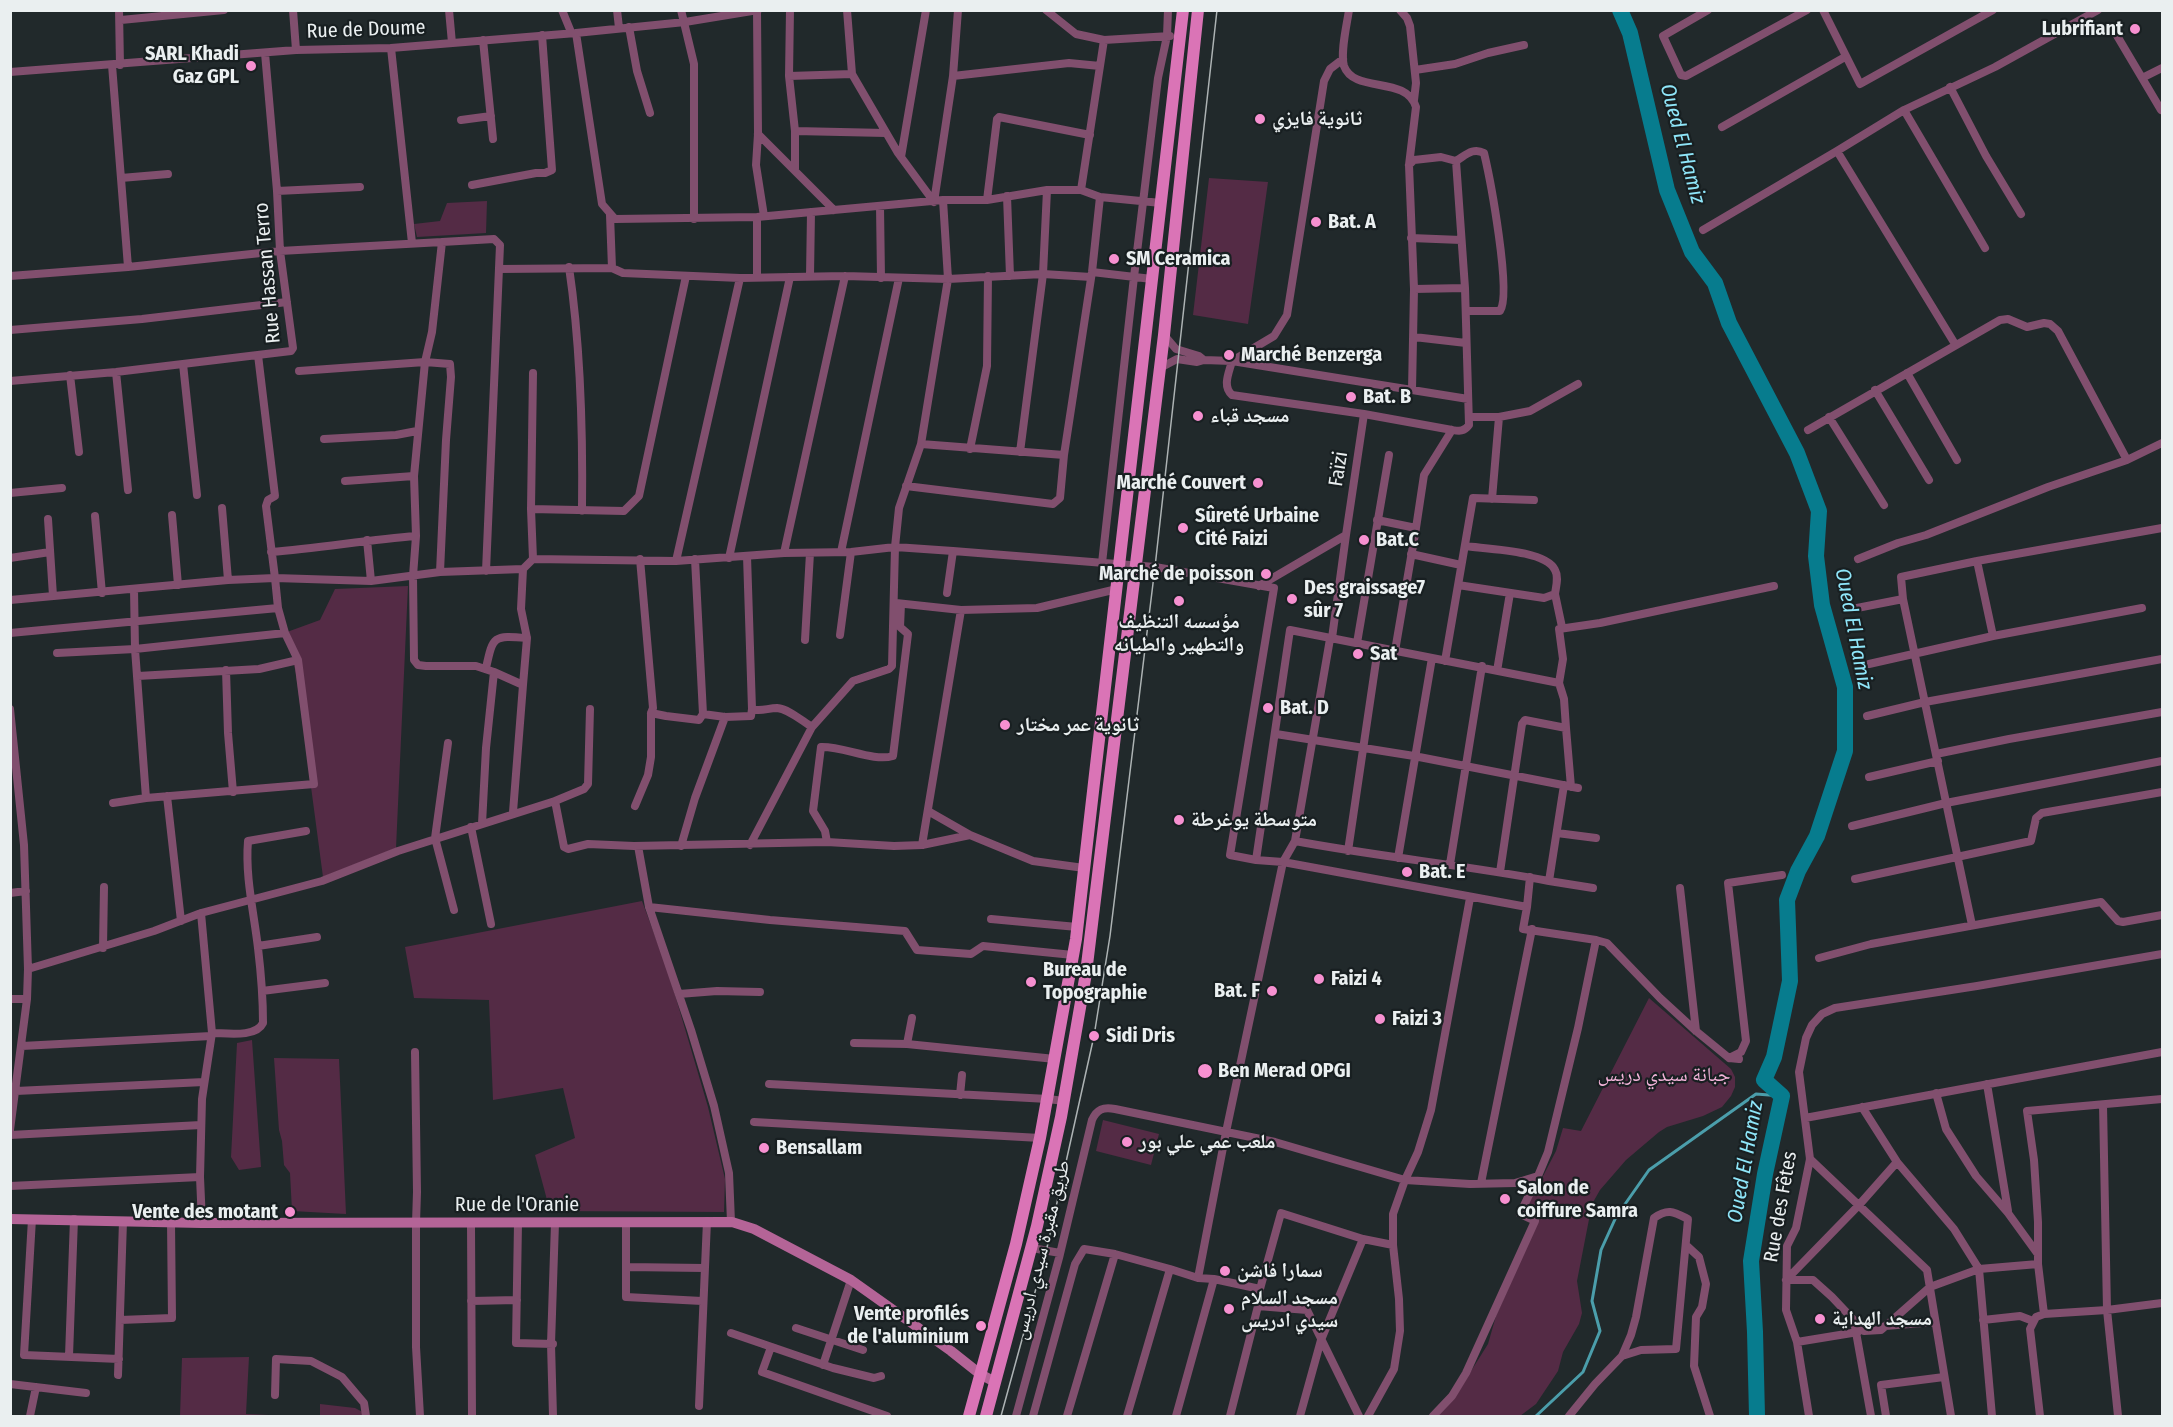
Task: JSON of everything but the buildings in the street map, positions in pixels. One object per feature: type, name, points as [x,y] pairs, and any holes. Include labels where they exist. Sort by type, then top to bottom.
[{"type":"main road","points":[[969,1416],[1017,1244],[1048,1099],[1073,956],[1183,10]]},
{"type":"main road","points":[[986,1416],[1032,1248],[1064,1101],[1086,973],[1164,335],[1198,10]]},
{"type":"main road","points":[[1181,31],[1196,28]]},
{"type":"main road","points":[[1179,49],[1193,51]]},
{"type":"street","points":[[119,10],[121,20],[116,65],[128,267]]},
{"type":"street","points":[[121,20],[225,10]]},
{"type":"street","points":[[292,10],[296,50]]},
{"type":"street","points":[[449,10],[452,43]]},
{"type":"street","points":[[562,10],[574,32],[602,204],[615,219],[760,217],[943,200],[987,200],[1047,190],[1081,190],[1100,197],[1161,203]]},
{"type":"street","points":[[617,10],[619,28]]},
{"type":"street","points":[[681,10],[694,64],[694,219]]},
{"type":"street","points":[[757,10],[756,165],[760,217],[757,277]]},
{"type":"street","name":"Rue de Doume","points":[[10,72],[296,50],[391,48],[452,43],[685,22],[757,10]]},
{"type":"street","points":[[790,10],[789,76],[795,131],[795,169]]},
{"type":"street","points":[[847,10],[852,74],[901,157],[934,202]]},
{"type":"street","points":[[901,157],[926,10]]},
{"type":"street","points":[[934,202],[953,76],[958,10]]},
{"type":"street","points":[[1046,10],[1076,34],[1104,40],[1167,36],[1181,31]]},
{"type":"street","points":[[1102,563],[1143,200],[1158,78],[1167,36],[1168,10]]},
{"type":"street","points":[[1348,10],[1343,59],[1345,69],[1354,78],[1403,91],[1414,100]]},
{"type":"street","points":[[1400,10],[1410,26],[1416,83],[1414,100],[1416,107],[1409,165],[1414,289],[1412,390]]},
{"type":"street","points":[[1708,10],[1663,36],[1681,75],[1686,76],[1807,10]]},
{"type":"street","points":[[1823,10],[1860,84],[1993,10]]},
{"type":"street","points":[[1703,230],[1904,110],[1995,67],[2098,10]]},
{"type":"street","points":[[629,27],[637,71],[650,113]]},
{"type":"street","points":[[2116,34],[2161,110]]},
{"type":"street","points":[[472,185],[546,173],[552,170],[542,35]]},
{"type":"street","points":[[483,40],[493,138]]},
{"type":"street","points":[[1081,190],[1104,40]]},
{"type":"street","points":[[1415,70],[1455,64],[1488,52],[1524,45]]},
{"type":"street","points":[[391,48],[412,243]]},
{"type":"street","name":"Rue Hassan Terro","points":[[10,381],[116,372],[291,351],[280,251],[266,53]]},
{"type":"street","points":[[1722,127],[1845,57]]},
{"type":"street","points":[[1343,59],[1330,69],[1324,81],[1287,315],[1274,336],[1232,361],[1226,385],[1232,395],[1364,414],[1452,430],[1465,430],[1469,425],[1466,311],[1456,160]]},
{"type":"street","points":[[953,76],[1069,63],[1100,66]]},
{"type":"street","points":[[2142,78],[2163,68]]},
{"type":"street","points":[[789,76],[852,74]]},
{"type":"street","points":[[1950,87],[1986,156],[2021,214]]},
{"type":"street","points":[[1904,110],[1985,248]]},
{"type":"street","points":[[461,120],[491,116]]},
{"type":"street","points":[[987,200],[999,117],[1090,135]]},
{"type":"street","points":[[795,131],[886,133]]},
{"type":"street","points":[[758,134],[834,210]]},
{"type":"street","points":[[1409,165],[1414,160],[1441,157],[1456,160],[1472,151],[1478,150],[1484,153],[1496,222],[1503,304],[1500,311],[1466,311]]},
{"type":"street","points":[[1838,151],[1955,344]]},
{"type":"street","points":[[121,178],[168,174]]},
{"type":"street","points":[[277,191],[360,187]]},
{"type":"street","points":[[1020,452],[1043,274],[1047,190]]},
{"type":"street","points":[[1007,196],[1010,276]]},
{"type":"street","points":[[906,486],[1053,504],[1060,498],[1064,455],[1092,274],[1100,197]]},
{"type":"street","points":[[827,842],[825,831],[813,810],[821,747],[832,747],[875,756],[893,756],[908,634],[900,627],[895,547],[899,508],[921,444],[948,279],[943,200]]},
{"type":"street","points":[[880,206],[881,278]]},
{"type":"street","points":[[810,276],[811,212]]},
{"type":"street","points":[[610,214],[612,267]]},
{"type":"street","points":[[1411,238],[1461,240]]},
{"type":"street","points":[[10,276],[128,267],[280,251],[498,240],[500,245],[486,571]]},
{"type":"street","points":[[442,242],[432,332],[425,362],[417,431],[414,476],[416,536],[413,576],[414,660],[426,666],[486,668],[523,685]]},
{"type":"street","points":[[569,267],[582,444],[582,511]]},
{"type":"street","points":[[499,269],[612,267],[622,273],[740,278],[845,276],[948,279],[1092,274],[1152,279]]},
{"type":"street","points":[[531,509],[624,511],[639,496],[687,276]]},
{"type":"street","points":[[784,553],[845,276]]},
{"type":"street","points":[[970,449],[987,366],[988,276]]},
{"type":"street","points":[[729,558],[790,277]]},
{"type":"street","points":[[676,561],[740,278]]},
{"type":"street","points":[[841,552],[899,278]]},
{"type":"street","points":[[1414,289],[1465,288]]},
{"type":"street","points":[[10,330],[142,319],[287,302]]},
{"type":"street","points":[[1808,430],[1955,344],[2000,320],[2008,319],[2027,327],[2050,324],[2058,331],[2127,459]]},
{"type":"street","points":[[1164,335],[1181,356],[1197,362],[1232,361],[1468,399]]},
{"type":"street","points":[[1414,337],[1466,343]]},
{"type":"street","points":[[1244,363],[1248,351]]},
{"type":"street","points":[[113,803],[167,796],[314,784],[298,660],[285,633],[278,608],[267,506],[268,500],[275,496],[258,355]]},
{"type":"street","points":[[1160,368],[1181,356]]},
{"type":"street","points":[[299,371],[425,362],[450,364],[440,572]]},
{"type":"street","points":[[183,364],[196,495]]},
{"type":"street","points":[[116,372],[128,490]]},
{"type":"street","points":[[533,373],[531,509],[533,559]]},
{"type":"street","points":[[1907,373],[1957,460]]},
{"type":"street","points":[[70,375],[79,452]]},
{"type":"street","points":[[1469,417],[1499,417],[1530,411],[1578,384]]},
{"type":"street","points":[[1875,390],[1929,480]]},
{"type":"street","name":"Faïzi","points":[[1295,841],[1311,739],[1332,638],[1364,414]]},
{"type":"street","points":[[1492,499],[1499,417]]},
{"type":"street","points":[[1829,417],[1884,505]]},
{"type":"street","points":[[1395,651],[1424,475],[1452,430]]},
{"type":"street","points":[[324,438],[396,435],[417,431]]},
{"type":"street","points":[[1858,559],[2127,459],[2163,443]]},
{"type":"street","points":[[921,444],[1064,455]]},
{"type":"street","points":[[1357,644],[1389,455]]},
{"type":"street","points":[[345,481],[414,476]]},
{"type":"street","points":[[10,494],[62,489]]},
{"type":"street","points":[[1445,660],[1473,498],[1534,500]]},
{"type":"street","points":[[222,508],[228,580]]},
{"type":"street","points":[[172,515],[178,585]]},
{"type":"street","points":[[95,516],[102,593]]},
{"type":"street","points":[[48,519],[53,596]]},
{"type":"street","points":[[1377,520],[1416,528]]},
{"type":"street","points":[[1972,925],[1903,599],[1901,577],[2163,528]]},
{"type":"street","points":[[1259,586],[1346,535]]},
{"type":"street","points":[[271,552],[416,536]]},
{"type":"street","points":[[367,540],[371,581]]},
{"type":"street","points":[[1465,546],[1538,556],[1551,564],[1557,573],[1555,594],[1562,627],[1559,629],[1563,659],[1559,683],[1564,699],[1571,787],[1557,833],[1549,881]]},
{"type":"street","points":[[10,600],[228,580],[276,578],[371,581],[440,572],[523,569],[533,559],[676,561],[784,553],[851,552],[895,547],[1155,567],[1274,588],[1230,855],[1283,862],[1527,908]]},
{"type":"street","points":[[947,593],[953,551]]},
{"type":"street","points":[[10,558],[50,552]]},
{"type":"street","points":[[840,635],[851,552]]},
{"type":"street","points":[[805,640],[810,553]]},
{"type":"street","points":[[1411,554],[1461,565]]},
{"type":"street","points":[[703,714],[725,717],[751,716],[747,556]]},
{"type":"street","points":[[635,806],[648,776],[653,708],[640,559]]},
{"type":"street","points":[[651,712],[699,720],[703,714],[695,559]]},
{"type":"street","points":[[1977,561],[1993,636]]},
{"type":"street","points":[[513,813],[527,638],[521,609],[523,569]]},
{"type":"street","points":[[1458,585],[1544,598],[1555,594]]},
{"type":"street","points":[[1562,627],[1600,623],[1774,586]]},
{"type":"street","points":[[134,589],[135,649],[146,798]]},
{"type":"street","points":[[898,603],[962,610],[1037,608],[1117,590]]},
{"type":"street","points":[[1497,671],[1510,593]]},
{"type":"street","points":[[1857,608],[1903,599]]},
{"type":"street","points":[[750,845],[812,727],[852,681],[892,666],[898,603]]},
{"type":"street","points":[[10,633],[278,608]]},
{"type":"street","points":[[1869,663],[1993,636],[2142,608]]},
{"type":"street","points":[[922,845],[962,610]]},
{"type":"street","points":[[1256,860],[1290,630],[1378,648]]},
{"type":"street","points":[[57,653],[135,649],[285,633]]},
{"type":"street","points":[[486,668],[494,640],[527,638]]},
{"type":"street","points":[[1332,638],[1559,683]]},
{"type":"street","points":[[1348,850],[1378,648]]},
{"type":"street","points":[[1398,858],[1432,658]]},
{"type":"street","points":[[1867,716],[1925,702],[2163,659]]},
{"type":"street","points":[[138,676],[259,669],[298,660]]},
{"type":"street","points":[[1449,864],[1482,666]]},
{"type":"street","points":[[226,670],[233,792]]},
{"type":"street","points":[[482,824],[486,748],[494,672]]},
{"type":"street","points":[[752,709],[756,711],[777,708],[784,710],[812,727]]},
{"type":"street","points":[[10,709],[13,761],[24,845],[28,969],[22,1046],[10,1132],[201,1125]]},
{"type":"street","points":[[28,969],[103,948],[201,913],[322,881],[398,850],[555,801],[584,789],[588,784],[590,709]]},
{"type":"street","points":[[1869,777],[2009,739],[2163,712]]},
{"type":"street","points":[[681,846],[725,717]]},
{"type":"street","points":[[1500,872],[1521,728],[1526,720],[1566,729]]},
{"type":"street","points":[[1276,734],[1414,756],[1571,787]]},
{"type":"street","points":[[448,743],[435,838],[454,910]]},
{"type":"street","points":[[1852,826],[1946,803],[2163,761]]},
{"type":"street","points":[[1855,879],[2031,841],[2036,818],[2042,813],[2163,792]]},
{"type":"street","points":[[167,796],[182,921]]},
{"type":"street","points":[[555,801],[564,847],[568,849],[588,844],[681,846],[827,842],[894,846],[922,845],[970,835]]},
{"type":"street","points":[[928,811],[970,835],[1033,861],[1084,868]]},
{"type":"street","points":[[471,827],[490,924]]},
{"type":"street","points":[[22,1046],[212,1035],[259,1030],[263,1023],[262,991],[258,946],[250,900],[246,856],[248,841],[306,831]]},
{"type":"street","points":[[1557,833],[1596,838]]},
{"type":"street","points":[[1198,1278],[1283,862],[1295,841],[1593,888]]},
{"type":"street","points":[[638,846],[649,908],[714,1106],[729,1173],[731,1222]]},
{"type":"street","points":[[1729,1058],[1741,1052],[1746,1041],[1728,884],[1782,875]]},
{"type":"street","points":[[1530,877],[1523,929],[1606,943],[1696,1031],[1729,1058],[1739,1059]]},
{"type":"street","points":[[103,948],[104,887]]},
{"type":"street","points":[[1680,888],[1696,1031]]},
{"type":"street","points":[[10,893],[26,891]]},
{"type":"street","points":[[1368,1416],[1394,1369],[1400,1331],[1393,1214],[1418,1152],[1431,1110],[1470,897]]},
{"type":"street","points":[[1819,958],[1871,944],[2101,902],[2118,921],[2163,915]]},
{"type":"street","points":[[649,908],[905,931],[917,950],[971,954],[983,946],[1073,956]]},
{"type":"street","points":[[201,913],[212,1035],[204,1082],[201,1125],[202,1223]]},
{"type":"street","points":[[991,919],[1077,927]]},
{"type":"street","points":[[1481,1183],[1532,929]]},
{"type":"street","points":[[258,946],[317,937]]},
{"type":"street","points":[[1433,1416],[1452,1396],[1466,1373],[1535,1221],[1520,1214],[1548,1152],[1578,1028],[1596,940]]},
{"type":"street","name":"Rue des Fêtes","points":[[1809,1416],[1797,1342],[1786,1310],[1786,1280],[1787,1246],[1796,1228],[1810,1159],[1799,1072],[1806,1038],[1812,1025],[1822,1014],[1835,1008],[2163,954]]},
{"type":"street","points":[[262,991],[325,983]]},
{"type":"street","points":[[679,994],[717,991],[760,992]]},
{"type":"street","points":[[10,999],[27,999]]},
{"type":"street","points":[[907,1044],[912,1018]]},
{"type":"street","points":[[854,1042],[907,1044],[1055,1059]]},
{"type":"street","points":[[415,1052],[416,1347],[420,1416]]},
{"type":"street","points":[[1804,1118],[2163,1052]]},
{"type":"street","points":[[960,1095],[962,1075]]},
{"type":"street","points":[[16,1091],[204,1082]]},
{"type":"street","points":[[769,1084],[1064,1101]]},
{"type":"street","points":[[1987,1084],[2008,1213]]},
{"type":"street","points":[[1936,1093],[1946,1128],[1976,1176],[2008,1213],[2037,1253]]},
{"type":"street","points":[[2044,1314],[2037,1253],[2038,1222],[2034,1160],[2027,1111],[2163,1099]]},
{"type":"street","points":[[2103,1105],[2107,1310],[2118,1416]]},
{"type":"street","points":[[1862,1107],[1897,1162],[1954,1229],[1979,1269],[1992,1416]]},
{"type":"street","name":"طريق مقبرة سيدي ادريس","points":[[1018,1416],[1095,1112],[1102,1108],[1115,1109],[1226,1132]]},
{"type":"street","points":[[754,1122],[1040,1138]]},
{"type":"street","points":[[1226,1132],[1275,1142],[1405,1180],[1470,1184],[1515,1183],[1538,1176]]},
{"type":"street","points":[[1810,1159],[1927,1270],[1951,1416]]},
{"type":"street","points":[[1786,1280],[1897,1162]]},
{"type":"street","points":[[10,1186],[200,1177]]},
{"type":"street","points":[[1574,1414],[1622,1356],[1636,1317],[1654,1218],[1662,1212],[1674,1212],[1688,1219],[1676,1349],[1641,1350],[1622,1356]]},
{"type":"street","points":[[1230,1416],[1258,1306],[1260,1289],[1281,1213],[1363,1239],[1394,1245]]},
{"type":"street","name":"Rue de l'Oranie","points":[[10,1219],[202,1223],[626,1224],[731,1222],[754,1229],[850,1280],[980,1374],[995,1382]]},
{"type":"street","points":[[32,1219],[24,1355],[119,1359]]},
{"type":"street","points":[[69,1356],[74,1219]]},
{"type":"street","points":[[118,1376],[123,1221]]},
{"type":"street","points":[[699,1406],[706,1221]]},
{"type":"street","points":[[120,1320],[172,1318],[171,1222]]},
{"type":"street","points":[[518,1223],[516,1343],[552,1344]]},
{"type":"street","points":[[553,1416],[555,1223]]},
{"type":"street","points":[[471,1224],[472,1416]]},
{"type":"street","points":[[626,1224],[626,1297],[702,1301]]},
{"type":"street","points":[[1300,1416],[1321,1340],[1363,1239]]},
{"type":"street","points":[[1687,1246],[1699,1257],[1706,1284],[1702,1307],[1696,1317],[1694,1366],[1710,1416]]},
{"type":"street","points":[[1032,1248],[1059,1256],[1075,1264]]},
{"type":"street","points":[[1033,1416],[1075,1264],[1084,1249],[1115,1254],[1198,1278],[1214,1279],[1260,1289]]},
{"type":"street","points":[[1067,1416],[1115,1254]]},
{"type":"street","points":[[1797,1342],[1881,1330],[1929,1287],[1979,1269],[2038,1264]]},
{"type":"street","points":[[626,1267],[704,1268]]},
{"type":"street","points":[[1127,1416],[1170,1269]]},
{"type":"street","points":[[1176,1416],[1214,1279]]},
{"type":"street","points":[[823,1365],[850,1280]]},
{"type":"street","points":[[1786,1280],[1813,1280],[1864,1332]]},
{"type":"street","points":[[471,1301],[517,1300]]},
{"type":"street","points":[[2040,1416],[2030,1329],[2033,1321],[2044,1314],[2107,1310],[2163,1303]]},
{"type":"street","points":[[1258,1306],[1307,1310],[1359,1416]]},
{"type":"street","points":[[1983,1320],[2020,1316],[2033,1321]]},
{"type":"street","points":[[1854,1321],[1871,1416]]},
{"type":"street","points":[[1885,1326],[1935,1322]]},
{"type":"street","points":[[796,1328],[863,1350]]},
{"type":"street","points":[[730,1333],[823,1365],[874,1378],[881,1376]]},
{"type":"street","points":[[771,1347],[762,1372],[887,1416]]},
{"type":"street","points":[[275,1395],[276,1359],[311,1361],[342,1377],[364,1403],[366,1416]]},
{"type":"street","points":[[1886,1416],[1881,1385],[1944,1377]]},
{"type":"street","points":[[10,1383],[86,1393]]},
{"type":"street","points":[[30,1416],[36,1387]]},
{"type":"green space","points":[[1209,178],[1268,182],[1248,324],[1193,315]]},
{"type":"green space","points":[[487,201],[486,233],[417,237],[414,224],[440,221],[447,203]]},
{"type":"green space","points":[[408,586],[396,848],[323,877],[296,674],[287,632],[320,620],[335,589]]},
{"type":"green space","points":[[642,901],[668,971],[708,1107],[725,1179],[724,1212],[550,1211],[535,1155],[575,1138],[563,1088],[493,1100],[489,1000],[414,998],[405,947]]},
{"type":"green space","name":"جبانة سيدي دريس","points":[[1649,998],[1731,1069],[1735,1077],[1735,1087],[1731,1096],[1722,1107],[1659,1132],[1626,1160],[1600,1190],[1592,1204],[1577,1281],[1582,1313],[1579,1324],[1563,1352],[1558,1371],[1536,1404],[1520,1416],[1438,1416],[1456,1395],[1488,1344],[1496,1316],[1538,1220],[1526,1209],[1556,1151],[1563,1128],[1581,1131]]},
{"type":"green space","points":[[252,1040],[261,1167],[239,1170],[231,1157],[237,1043]]},
{"type":"green space","points":[[274,1058],[339,1059],[346,1214],[292,1211],[290,1173],[284,1165],[279,1130]]},
{"type":"green space","name":"ملعب عمي علي بور","points":[[1103,1120],[1159,1134],[1151,1165],[1096,1151]]},
{"type":"green space","points":[[249,1357],[246,1414],[291,1416],[180,1416],[182,1358]]},
{"type":"green space","points":[[320,1404],[355,1408],[370,1416],[320,1416]]},
{"type":"waterway","name":"Oued El Hamiz","points":[[1620,10],[1630,33],[1667,190],[1692,252],[1715,283],[1729,323],[1797,453],[1819,511],[1816,556],[1822,605],[1845,687],[1845,751],[1817,836],[1798,871],[1787,900],[1790,981],[1774,1057],[1764,1080],[1782,1096],[1765,1174],[1751,1261],[1757,1416]]},
{"type":"waterway","points":[[1536,1416],[1583,1372],[1600,1331],[1592,1301],[1601,1250],[1616,1217],[1649,1170],[1756,1094],[1782,1096]]},
{"type":"tram line","points":[[1001,1416],[1046,1252],[1094,1036],[1110,936],[1155,567],[1217,10]]},
{"type":"place","name":"Lubrifiant","points":[[2135,29]]},
{"type":"place","name":"SARL Khadi Gaz GPL","points":[[251,66]]},
{"type":"place","name":"ثانوية فايزي","points":[[1260,119]]},
{"type":"place","name":"Bat. A","points":[[1316,222]]},
{"type":"place","name":"SM Ceramica","points":[[1114,259]]},
{"type":"place","name":"Marché Benzerga","points":[[1229,355]]},
{"type":"place","name":"Bat. B","points":[[1351,397]]},
{"type":"place","name":"مسجد قباء","points":[[1198,416]]},
{"type":"place","name":"Marché Couvert","points":[[1258,483]]},
{"type":"place","name":"Sûreté Urbaine Cité Faizi","points":[[1183,528]]},
{"type":"place","name":"Bat.C","points":[[1364,540]]},
{"type":"place","name":"Marché de poisson","points":[[1266,574]]},
{"type":"place","name":"Des graissage7 sûr 7","points":[[1292,599]]},
{"type":"place","name":"مؤسسه التنظيف والتطهير والطيانه","points":[[1179,601]]},
{"type":"place","name":"Sat","points":[[1358,654]]},
{"type":"place","name":"Bat. D","points":[[1268,708]]},
{"type":"place","name":"ثانوية عمر مختار","points":[[1005,725]]},
{"type":"place","name":"متوسطة يوغرطة","points":[[1179,820]]},
{"type":"place","name":"Bat. E","points":[[1407,872]]},
{"type":"place","name":"Faizi 4","points":[[1319,979]]},
{"type":"place","name":"Bureau de Topographie","points":[[1031,982]]},
{"type":"place","name":"Bat. F","points":[[1272,991]]},
{"type":"place","name":"Faizi 3","points":[[1380,1019]]},
{"type":"place","name":"Sidi Dris","points":[[1094,1036]]},
{"type":"place","name":"Ben Merad OPGI","points":[[1205,1071]]},
{"type":"place","name":"ملعب عمي علي بور","points":[[1127,1142]]},
{"type":"place","name":"Bensallam","points":[[764,1148]]},
{"type":"place","name":"Salon de coiffure Samra","points":[[1505,1199]]},
{"type":"place","name":"Vente des motant","points":[[290,1212]]},
{"type":"place","name":"سمارا فاشن","points":[[1225,1271]]},
{"type":"place","name":"مسجد السلام سيدي ادريس","points":[[1229,1309]]},
{"type":"place","name":"مسجد الهداية","points":[[1820,1319]]},
{"type":"place","name":"Vente profilés de l'aluminium","points":[[981,1326]]}]
